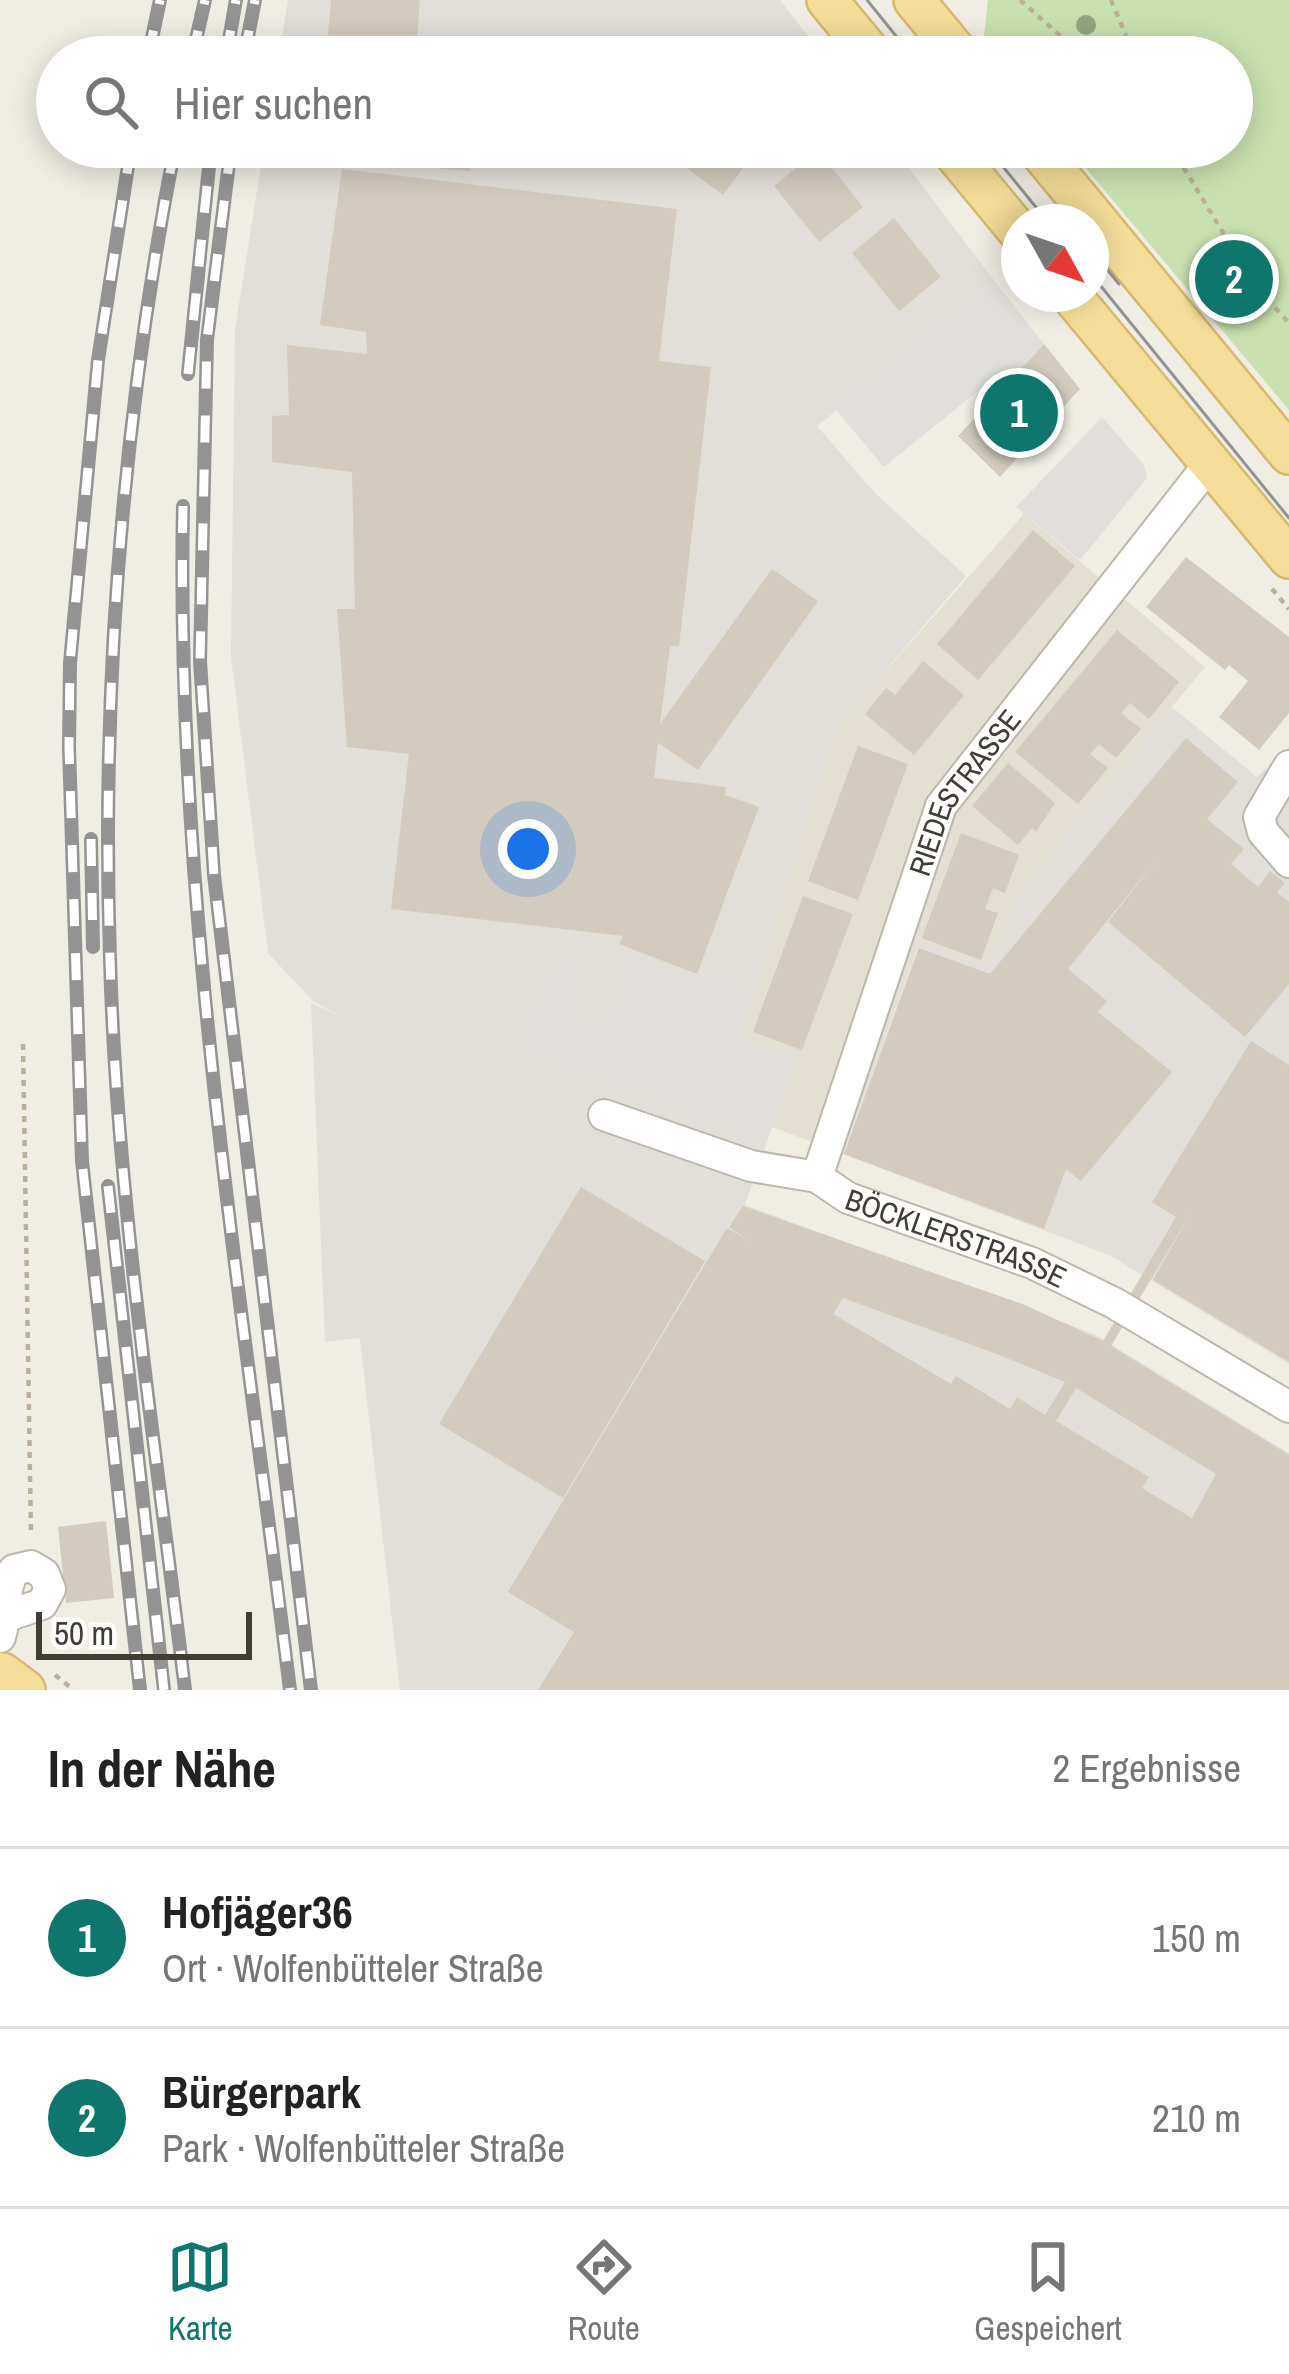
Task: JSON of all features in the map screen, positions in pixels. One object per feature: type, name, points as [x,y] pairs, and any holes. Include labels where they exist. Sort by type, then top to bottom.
[{"type":"main road","points":[[827,0],[857,36]]},
{"type":"main road","points":[[914,0],[944,36]]},
{"type":"main road","points":[[966,168],[1001,210]]},
{"type":"main road","points":[[1053,168],[1289,454]]},
{"type":"main road","points":[[1085,312],[1289,558]]},
{"type":"street","name":"RIEDESTRASSE","points":[[817,1177],[941,806],[1210,463]]},
{"type":"street","points":[[1289,766],[1259,817],[1263,832],[1289,862]]},
{"type":"street","name":"BÖCKLERSTRASSE","points":[[604,1115],[751,1166],[817,1177],[848,1198],[1032,1264],[1114,1303],[1289,1407]]},
{"type":"street","points":[[8,1654],[50,1589],[44,1574],[31,1566]]},
{"type":"path","points":[[1020,0],[1060,36]]},
{"type":"path","points":[[1112,0],[1127,36]]},
{"type":"path","points":[[1185,168],[1256,286],[1289,323]]},
{"type":"path","points":[[23,1044],[31,1566]]},
{"type":"shaded area","points":[[288,0],[780,0],[808,36],[282,36]]},
{"type":"shaded area","points":[[261,168],[909,168],[996,283],[817,426],[876,494],[966,576],[838,726],[740,1034],[797,1056],[745,1205],[1094,1334],[1289,1453],[1289,1690],[400,1690],[360,1338],[325,1342],[311,1003],[344,1018],[313,1001],[268,953],[231,657],[235,329]]},
{"type":"shaded area","points":[[996,283],[1001,289],[1001,312],[1019,312],[1044,344],[1003,387],[994,378],[884,467],[836,410]]},
{"type":"shaded area","points":[[1102,417],[1144,465],[1147,478],[1080,560],[1016,507]]},
{"type":"shaded area","points":[[1024,514],[1205,667],[1019,890],[986,967],[919,943],[843,1154],[770,1126],[796,1056],[740,1035],[838,725]]},
{"type":"shaded area","points":[[1172,707],[1257,777],[1289,747],[1289,1364],[1109,1255],[843,1154],[920,942],[986,966],[1019,890]]},
{"type":"shaded area","points":[[634,953],[750,996],[738,1037],[795,1057],[765,1132],[527,1047],[545,992],[564,968],[573,975],[576,1023],[598,1029],[627,998],[625,974]]},
{"type":"green space","points":[[988,0],[1289,0],[1289,410],[1086,168],[1253,168],[1253,36],[984,36]]},
{"type":"building","points":[[331,0],[420,0],[417,36],[328,36]]},
{"type":"building","points":[[686,168],[743,168],[723,195]]},
{"type":"building","points":[[796,168],[832,168],[863,207],[819,242],[774,186]]},
{"type":"building","points":[[342,169],[677,209],[659,361],[711,367],[679,646],[670,646],[660,724],[772,569],[818,601],[698,770],[658,743],[654,778],[726,787],[725,795],[759,807],[697,974],[619,944],[623,936],[391,909],[409,754],[347,747],[337,609],[355,609],[352,472],[272,462],[272,416],[289,415],[287,345],[367,354],[366,332],[320,325]]},
{"type":"building","points":[[894,218],[941,277],[899,311],[852,253]]},
{"type":"building","points":[[1044,344],[1080,389],[1000,477],[958,436]]},
{"type":"building","points":[[1033,530],[1075,566],[978,680],[937,644]]},
{"type":"building","points":[[1186,557],[1289,637],[1289,713],[1259,750],[1219,717],[1248,681],[1229,665],[1225,670],[1146,607]]},
{"type":"building","points":[[1117,630],[1179,682],[1149,719],[1130,703],[1121,713],[1141,729],[1116,758],[1099,744],[1090,754],[1108,768],[1078,804],[1015,752]]},
{"type":"building","points":[[923,661],[964,695],[914,755],[865,714],[886,688],[895,695]]},
{"type":"building","points":[[1186,738],[1238,782],[1207,819],[1244,849],[1231,864],[1258,887],[1270,871],[1285,883],[1277,892],[1289,902],[1289,984],[1245,1037],[1108,922],[1161,854],[1068,969],[1107,1001],[1098,1012],[1172,1072],[1081,1181],[1066,1169],[1044,1229],[844,1154],[919,948],[990,974]]},
{"type":"building","points":[[858,746],[908,764],[858,900],[808,881]]},
{"type":"building","points":[[1008,763],[1055,803],[1036,832],[1032,828],[1018,845],[972,806]]},
{"type":"building","points":[[961,833],[1019,855],[1005,893],[993,888],[985,909],[998,913],[981,960],[922,938]]},
{"type":"building","points":[[803,896],[853,914],[802,1050],[753,1032]]},
{"type":"building","points":[[1251,1041],[1289,1065],[1289,1362],[1153,1280],[1192,1211],[1111,1346],[1289,1455],[1289,1690],[538,1690],[574,1632],[508,1592],[727,1228],[749,1241],[729,1227],[743,1206],[1025,1305],[1103,1341],[1176,1217],[1152,1202]],"holes":[[[843,1298],[997,1354],[1065,1382],[1045,1415],[1017,1397],[1010,1409],[956,1376],[951,1384],[833,1314]],[[1076,1388],[1216,1474],[1192,1518],[1142,1488],[1149,1477],[1056,1421]]]},
{"type":"building","points":[[581,1187],[705,1261],[563,1498],[439,1424]]},
{"type":"building","points":[[106,1521],[114,1598],[66,1603],[58,1527]]},
{"type":"tram line","points":[[867,0],[896,36]]},
{"type":"tram line","points":[[1004,168],[1033,204]]},
{"type":"tram line","points":[[1109,272],[1119,284]]},
{"type":"tram line","points":[[1109,296],[1289,518]]},
{"type":"railway","points":[[152,36],[160,0]]},
{"type":"railway","points":[[197,36],[205,0]]},
{"type":"railway","points":[[230,36],[236,0]]},
{"type":"railway","points":[[248,36],[255,0]]},
{"type":"railway","points":[[128,168],[98,360],[70,663],[69,747],[82,1161],[140,1690]]},
{"type":"railway","points":[[171,168],[129,450],[113,653],[108,857],[121,1142],[185,1690]]},
{"type":"railway","points":[[188,374],[209,168]]},
{"type":"railway","points":[[228,168],[207,340],[200,661],[214,875],[311,1690]]},
{"type":"railway","points":[[183,506],[183,654],[201,951],[233,1247],[290,1690]]},
{"type":"railway","points":[[91,839],[93,947]]},
{"type":"railway","points":[[108,1186],[164,1690]]},
{"type":"place","name":"Bürgerpark","points":[[1234,279]]},
{"type":"place","name":"Hofjäger36","points":[[1019,413]]}]
